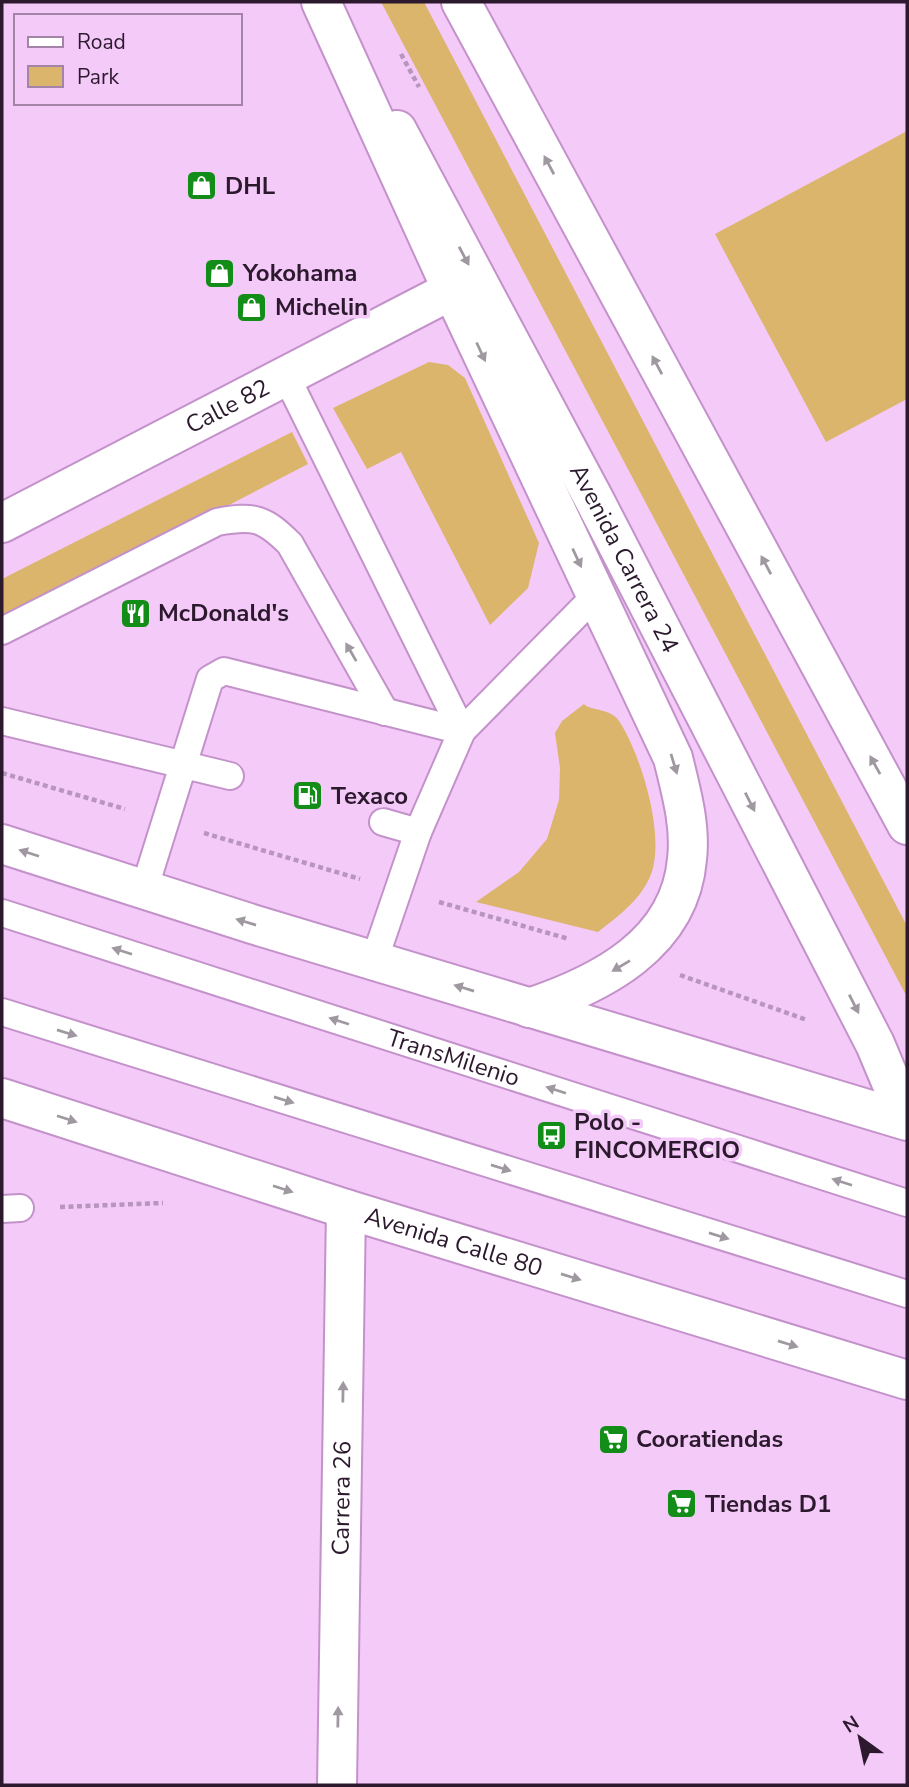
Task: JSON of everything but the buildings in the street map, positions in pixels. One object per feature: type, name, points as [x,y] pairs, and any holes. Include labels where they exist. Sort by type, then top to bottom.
[{"type":"main road","points":[[321,2],[452,290],[673,758],[685,807],[687,859],[679,896],[663,927],[634,958],[588,986],[529,1008]]},
{"type":"main road","name":"Avenida Carrera 24","points":[[328,2],[596,501],[875,1044],[907,1120]]},
{"type":"main road","points":[[461,2],[907,825]]},
{"type":"main road","name":"Calle 82","points":[[2,523],[452,290]]},
{"type":"main road","points":[[2,844],[374,961],[907,1120]]},
{"type":"main road","name":"Avenida Calle 80","points":[[2,1098],[346,1209],[907,1380]]},
{"type":"main road","name":"Carrera 26","points":[[337,1785],[346,1209]]},
{"type":"main road","points":[[854,1364],[907,1409]]},
{"type":"lane","points":[[286,376],[462,731]]},
{"type":"lane","points":[[2,631],[218,522],[245,516],[270,524],[290,544],[385,712]]},
{"type":"lane","points":[[374,961],[418,832],[462,731],[595,596]]},
{"type":"lane","points":[[144,890],[186,763],[210,679],[224,671],[462,731]]},
{"type":"lane","points":[[2,721],[186,763],[230,776]]},
{"type":"lane","points":[[383,822],[418,832]]},
{"type":"lane","name":"TransMilenio","points":[[2,913],[907,1203]]},
{"type":"lane","points":[[2,1013],[907,1294]]},
{"type":"path","points":[[2,773],[634,958],[875,1044]]},
{"type":"path","points":[[11,1208],[166,1202]]},
{"type":"green space","points":[[381,2],[424,2],[907,926],[907,997]]},
{"type":"green space","points":[[907,131],[907,399],[826,442],[715,234]]},
{"type":"green space","points":[[429,362],[448,365],[465,378],[539,543],[528,588],[490,625],[401,452],[367,469],[333,408]]},
{"type":"green space","points":[[292,432],[308,464],[2,623],[2,579]]},
{"type":"green space","points":[[584,704],[611,714],[619,721],[636,754],[654,821],[654,863],[649,879],[627,908],[598,932],[476,902],[519,872],[547,839],[559,800],[560,768],[555,733],[562,721]]},
{"type":"place","name":"DHL","points":[[202,186]]},
{"type":"place","name":"Yokohama","points":[[220,273]]},
{"type":"place","name":"Michelin","points":[[252,307]]},
{"type":"place","name":"McDonald's","points":[[135,613]]},
{"type":"place","name":"Texaco","points":[[308,796]]},
{"type":"place","name":"Polo - FINCOMERCIO","points":[[551,1136]]},
{"type":"place","name":"Cooratiendas","points":[[613,1439]]},
{"type":"place","name":"Tiendas D1","points":[[682,1504]]}]
